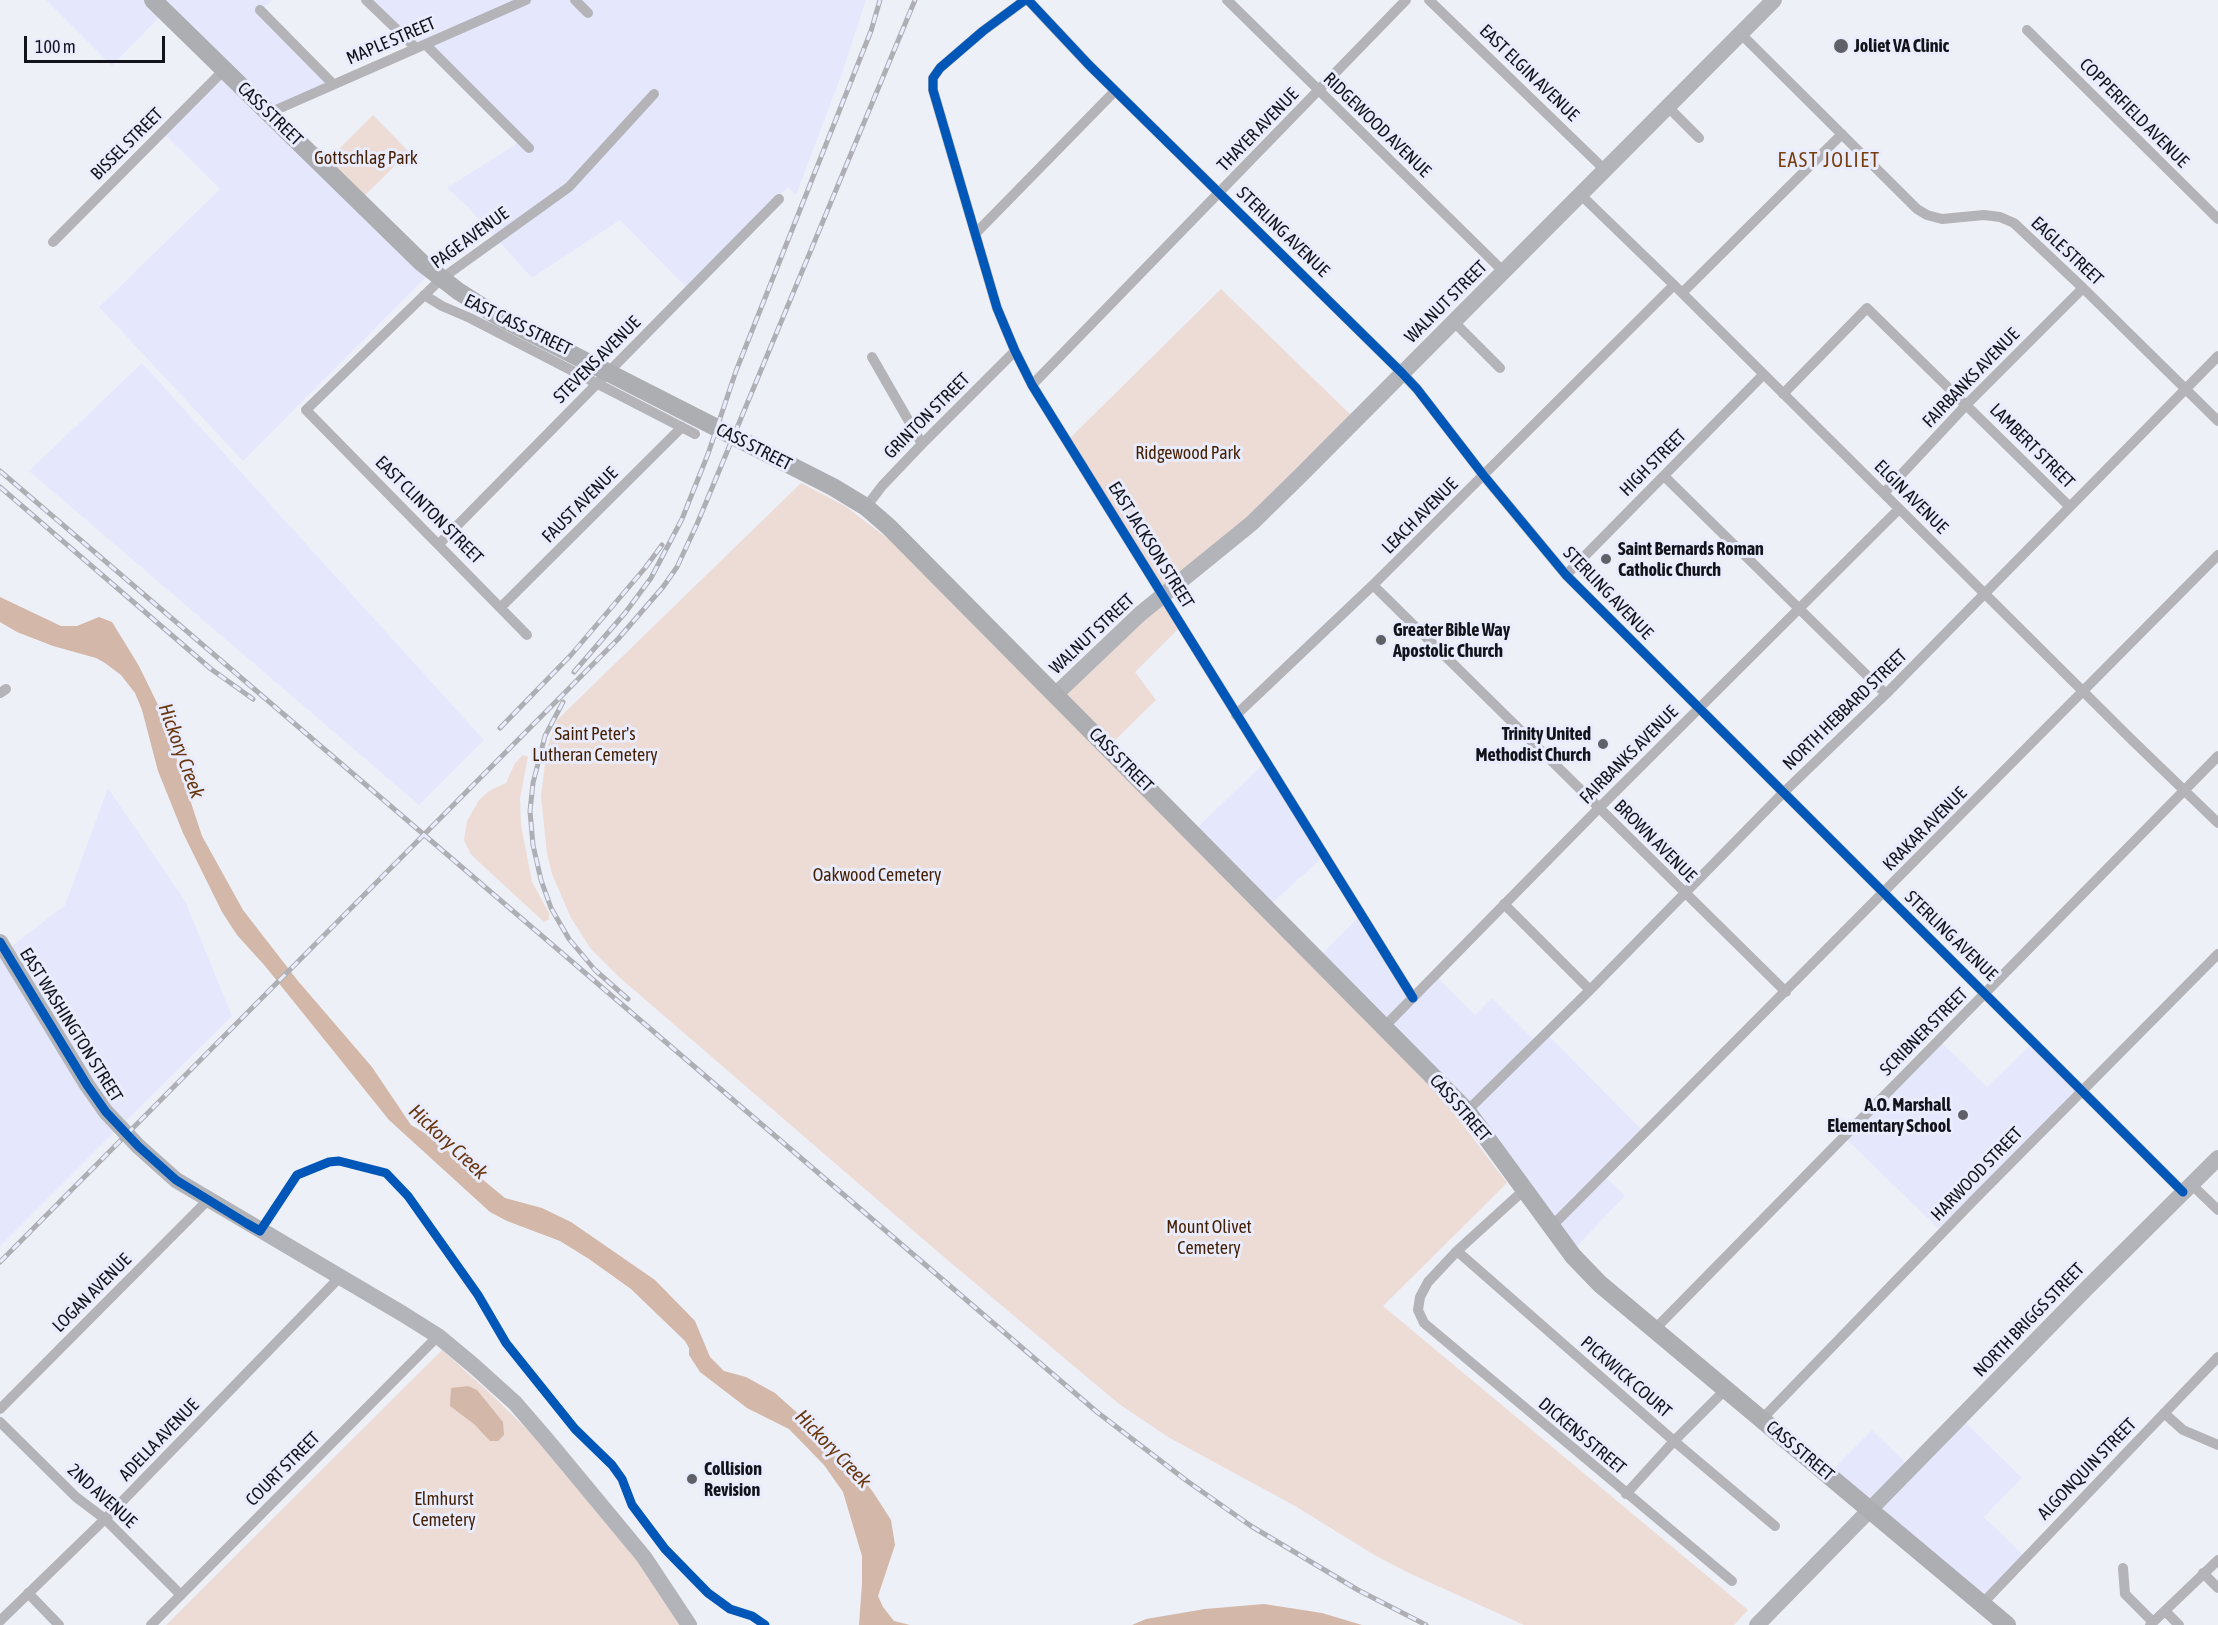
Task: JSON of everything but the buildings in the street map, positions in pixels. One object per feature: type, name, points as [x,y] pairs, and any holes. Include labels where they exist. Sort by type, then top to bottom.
[{"type":"main road","name":"CASS STREET","points":[[153,0],[422,263],[445,281],[497,316],[861,504],[889,527],[1467,1111],[1573,1256],[1600,1284],[2007,1625]]},
{"type":"street","points":[[366,0],[421,47],[529,148]]},
{"type":"street","name":"MAPLE STREET","points":[[269,112],[526,0]]},
{"type":"street","points":[[575,0],[588,13]]},
{"type":"street","name":"EAST JACKSON STREET","points":[[1027,0],[983,31],[940,68],[933,78],[933,90],[997,308],[1032,385],[1413,998]]},
{"type":"street","name":"STERLING AVENUE","points":[[1027,0],[1115,91],[1417,389],[1484,476],[1566,575],[2083,1091],[2187,1188],[2218,1210]]},
{"type":"street","name":"RIDGEWOOD AVENUE","points":[[1227,0],[1504,272]]},
{"type":"street","name":"THAYER AVENUE","points":[[1032,385],[1406,0]]},
{"type":"street","name":"EAST ELGIN AVENUE","points":[[1429,0],[1605,170]]},
{"type":"street","name":"WALNUT STREET","points":[[1056,694],[1140,614],[1252,523],[1774,0]]},
{"type":"street","points":[[260,10],[333,84]]},
{"type":"street","name":"COPPERFIELD AVENUE","points":[[2027,30],[2218,219]]},
{"type":"street","name":"EAGLE STREET","points":[[1741,34],[1917,209],[1927,215],[1942,219],[1984,215],[2000,217],[2014,223],[2218,421]]},
{"type":"street","name":"BISSEL STREET","points":[[52,242],[224,70]]},
{"type":"street","points":[[976,233],[1115,91]]},
{"type":"street","name":"PAGE AVENUE","points":[[306,410],[424,295],[569,187],[654,94]]},
{"type":"street","points":[[1667,106],[1699,138]]},
{"type":"street","name":"LEACH AVENUE","points":[[1236,715],[1842,134]]},
{"type":"street","name":"ELGIN AVENUE","points":[[1581,195],[2218,823]]},
{"type":"street","name":"STEVENS AVENUE","points":[[439,544],[779,199]]},
{"type":"street","name":"FAIRBANKS AVENUE","points":[[1884,493],[1967,404],[2083,288]]},
{"type":"street","name":"EAST CASS STREET","points":[[424,295],[441,306],[470,318],[695,434]]},
{"type":"street","name":"LAMBERT STREET","points":[[1783,394],[1867,308],[2070,507]]},
{"type":"street","points":[[1453,321],[1500,368]]},
{"type":"street","name":"GRINTON STREET","points":[[861,504],[882,486],[1015,351]]},
{"type":"street","name":"NORTH HEBBARD STREET","points":[[1467,1111],[1886,694],[2218,356]]},
{"type":"street","points":[[872,357],[922,444]]},
{"type":"street","name":"HIGH STREET","points":[[1566,575],[1763,375]]},
{"type":"street","name":"EAST CLINTON STREET","points":[[306,410],[527,635]]},
{"type":"street","name":"FAUST AVENUE","points":[[501,607],[682,427]]},
{"type":"street","points":[[1664,476],[1886,694]]},
{"type":"street","name":"FAIRBANKS AVENUE","points":[[1385,1026],[1599,808],[1899,509]]},
{"type":"street","name":"KRAKAR AVENUE","points":[[1551,1227],[2085,692],[2218,555]]},
{"type":"street","name":"BROWN AVENUE","points":[[1373,585],[1786,992]]},
{"type":"street","name":"SCRIBNER STREET","points":[[1654,1330],[2218,756]]},
{"type":"street","points":[[1504,904],[1590,990]]},
{"type":"street","name":"EAST WASHINGTON STREET","points":[[0,942],[87,1085],[106,1112],[151,1159],[176,1180],[208,1200],[438,1336],[474,1366],[515,1403],[547,1440],[644,1557],[689,1625]]},
{"type":"street","name":"HARWOOD STREET","points":[[1762,1419],[2218,954]]},
{"type":"street","name":"NORTH BRIGGS STREET","points":[[1757,1625],[2086,1288],[2218,1158]]},
{"type":"street","points":[[1457,1251],[1524,1190]]},
{"type":"street","name":"LOGAN AVENUE","points":[[0,1409],[208,1200]]},
{"type":"street","name":"DICKENS STREET","points":[[1457,1251],[1428,1281],[1420,1296],[1418,1310],[1424,1323],[1732,1581]]},
{"type":"street","name":"PICKWICK COURT","points":[[1457,1251],[1775,1526]]},
{"type":"street","name":"ADELLA AVENUE","points":[[0,1621],[105,1519],[339,1278]]},
{"type":"street","name":"COURT STREET","points":[[151,1625],[438,1336]]},
{"type":"street","name":"ALGONQUIN STREET","points":[[1981,1605],[2218,1357]]},
{"type":"street","points":[[1626,1494],[1725,1390]]},
{"type":"street","points":[[2164,1413],[2183,1430],[2218,1445]]},
{"type":"street","name":"2ND AVENUE","points":[[0,1422],[76,1497],[105,1519],[181,1596]]},
{"type":"street","points":[[2123,1569],[2124,1594],[2152,1623],[2218,1560]]},
{"type":"street","points":[[2203,1573],[2218,1588]]},
{"type":"street","points":[[28,1593],[59,1625]]},
{"type":"street","points":[[2165,1611],[2179,1625]]},
{"type":"shaded area","points":[[46,0],[152,0],[164,12],[112,66]]},
{"type":"shaded area","points":[[155,0],[272,0],[260,12],[331,84],[269,111]]},
{"type":"shaded area","points":[[367,0],[524,0],[416,47]]},
{"type":"shaded area","points":[[528,0],[866,0],[841,76],[796,195],[788,187],[687,288],[620,220],[532,278],[469,208],[447,188],[519,142],[425,47]]},
{"type":"shaded area","points":[[224,71],[431,272],[243,461],[99,307],[220,189],[163,133]]},
{"type":"shaded area","points":[[142,363],[484,740],[419,805],[29,471]]},
{"type":"shaded area","points":[[1265,762],[1324,856],[1268,907],[1194,831]]},
{"type":"shaded area","points":[[108,788],[185,901],[232,1016],[122,1125],[7,950],[65,905]]},
{"type":"shaded area","points":[[1361,914],[1413,999],[1436,976],[1475,1015],[1492,998],[1537,1043],[1547,1034],[1645,1133],[1603,1174],[1625,1196],[1572,1251],[1385,1025],[1318,958]]},
{"type":"shaded area","points":[[0,951],[118,1128],[0,1246]]},
{"type":"shaded area","name":"A.O. Marshall Elementary School","points":[[1941,1042],[1987,1087],[2032,1043],[2080,1091],[1941,1231],[1845,1138]]},
{"type":"shaded area","points":[[1960,1417],[2022,1478],[1984,1517],[2025,1557],[1981,1603],[1828,1474],[1872,1430],[1911,1468]]},
{"type":"green space","name":"Gottschlag Park","points":[[373,115],[409,152],[360,200],[324,164]]},
{"type":"green space","name":"Ridgewood Park","points":[[1221,289],[1355,419],[1164,595],[1068,440]]},
{"type":"green space","points":[[801,483],[845,506],[891,541],[1451,1109],[1507,1183],[1383,1306],[1748,1610],[1734,1625],[1524,1625],[1376,1556],[1295,1506],[1168,1437],[1119,1404],[938,1252],[619,977],[591,949],[571,918],[552,874],[547,854],[541,796],[547,748],[557,720]]},
{"type":"green space","points":[[1163,596],[1181,626],[1135,672],[1156,700],[1109,746],[1057,694]]},
{"type":"green space","points":[[523,755],[528,757],[520,798],[521,825],[532,882],[549,913],[549,919],[544,922],[470,853],[464,840],[467,821],[479,800],[489,791],[506,783],[515,763]]},
{"type":"green space","name":"Elmhurst Cemetery","points":[[442,1350],[536,1438],[642,1560],[686,1625],[166,1625]]},
{"type":"water","name":"Hickory Creek","points":[[0,597],[61,626],[77,626],[99,617],[112,622],[139,666],[161,711],[202,836],[243,910],[298,981],[372,1067],[411,1125],[430,1136],[505,1198],[542,1208],[571,1222],[655,1280],[695,1321],[710,1357],[724,1371],[746,1377],[775,1393],[841,1452],[873,1492],[891,1520],[895,1545],[878,1596],[894,1621],[910,1625],[859,1625],[862,1556],[843,1492],[824,1465],[789,1429],[747,1408],[700,1372],[689,1355],[689,1348],[685,1341],[631,1289],[560,1241],[507,1221],[490,1212],[389,1120],[265,966],[237,935],[222,912],[183,833],[158,771],[142,710],[135,693],[121,675],[96,658],[53,646],[17,632],[0,622]]},
{"type":"water","points":[[468,1386],[477,1390],[503,1422],[504,1435],[498,1441],[490,1441],[474,1424],[450,1406],[451,1388]]},
{"type":"water","points":[[1264,1604],[1322,1613],[1362,1625],[1132,1625],[1146,1619],[1205,1609]]},
{"type":"railway","points":[[574,672],[625,613],[651,578],[682,519],[708,454],[736,371],[871,31],[880,0]]},
{"type":"railway","points":[[0,1262],[618,639],[663,587],[677,567],[697,524],[915,0]]},
{"type":"railway","points":[[0,471],[1097,1412],[1187,1481],[1251,1526],[1358,1590],[1426,1625]]},
{"type":"railway","points":[[0,487],[211,669],[253,699]]},
{"type":"railway","points":[[500,728],[571,655],[662,545]]},
{"type":"railway","points":[[563,702],[545,736],[533,783],[530,811],[533,845],[541,880],[551,908],[569,939],[595,970],[628,999]]},
{"type":"cycle path","points":[[1025,0],[983,31],[940,68],[933,78],[933,90],[997,308],[1032,385],[1413,998]]},
{"type":"cycle path","points":[[1028,0],[1089,65],[1417,389],[1484,476],[1566,575],[2183,1192]]},
{"type":"cycle path","points":[[0,942],[87,1085],[106,1112],[138,1146],[176,1180],[246,1223],[260,1231],[297,1175],[329,1162],[339,1161],[386,1173],[408,1196],[478,1295],[506,1343],[575,1429],[612,1465],[622,1479],[632,1505],[665,1549],[708,1593],[730,1609],[752,1616],[765,1625]]},
{"type":"place","name":"Joliet VA Clinic","points":[[1841,46]]},
{"type":"place","name":"Saint Bernards Roman Catholic Church","points":[[1606,559]]},
{"type":"place","name":"Greater Bible Way Apostolic Church","points":[[1381,640]]},
{"type":"place","name":"Trinity United Methodist Church","points":[[1603,744]]},
{"type":"place","name":"A.O. Marshall Elementary School","points":[[1963,1115]]},
{"type":"place","name":"Collision Revision","points":[[692,1479]]},
{"type":"district","name":"EAST JOLIET","points":[[1829,161]]},
{"type":"park label","name":"Saint Peter's Lutheran Cemetery","points":[[595,744]]},
{"type":"park label","name":"Oakwood Cemetery","points":[[877,875]]},
{"type":"park label","name":"Mount Olivet Cemetery","points":[[1209,1237]]}]
